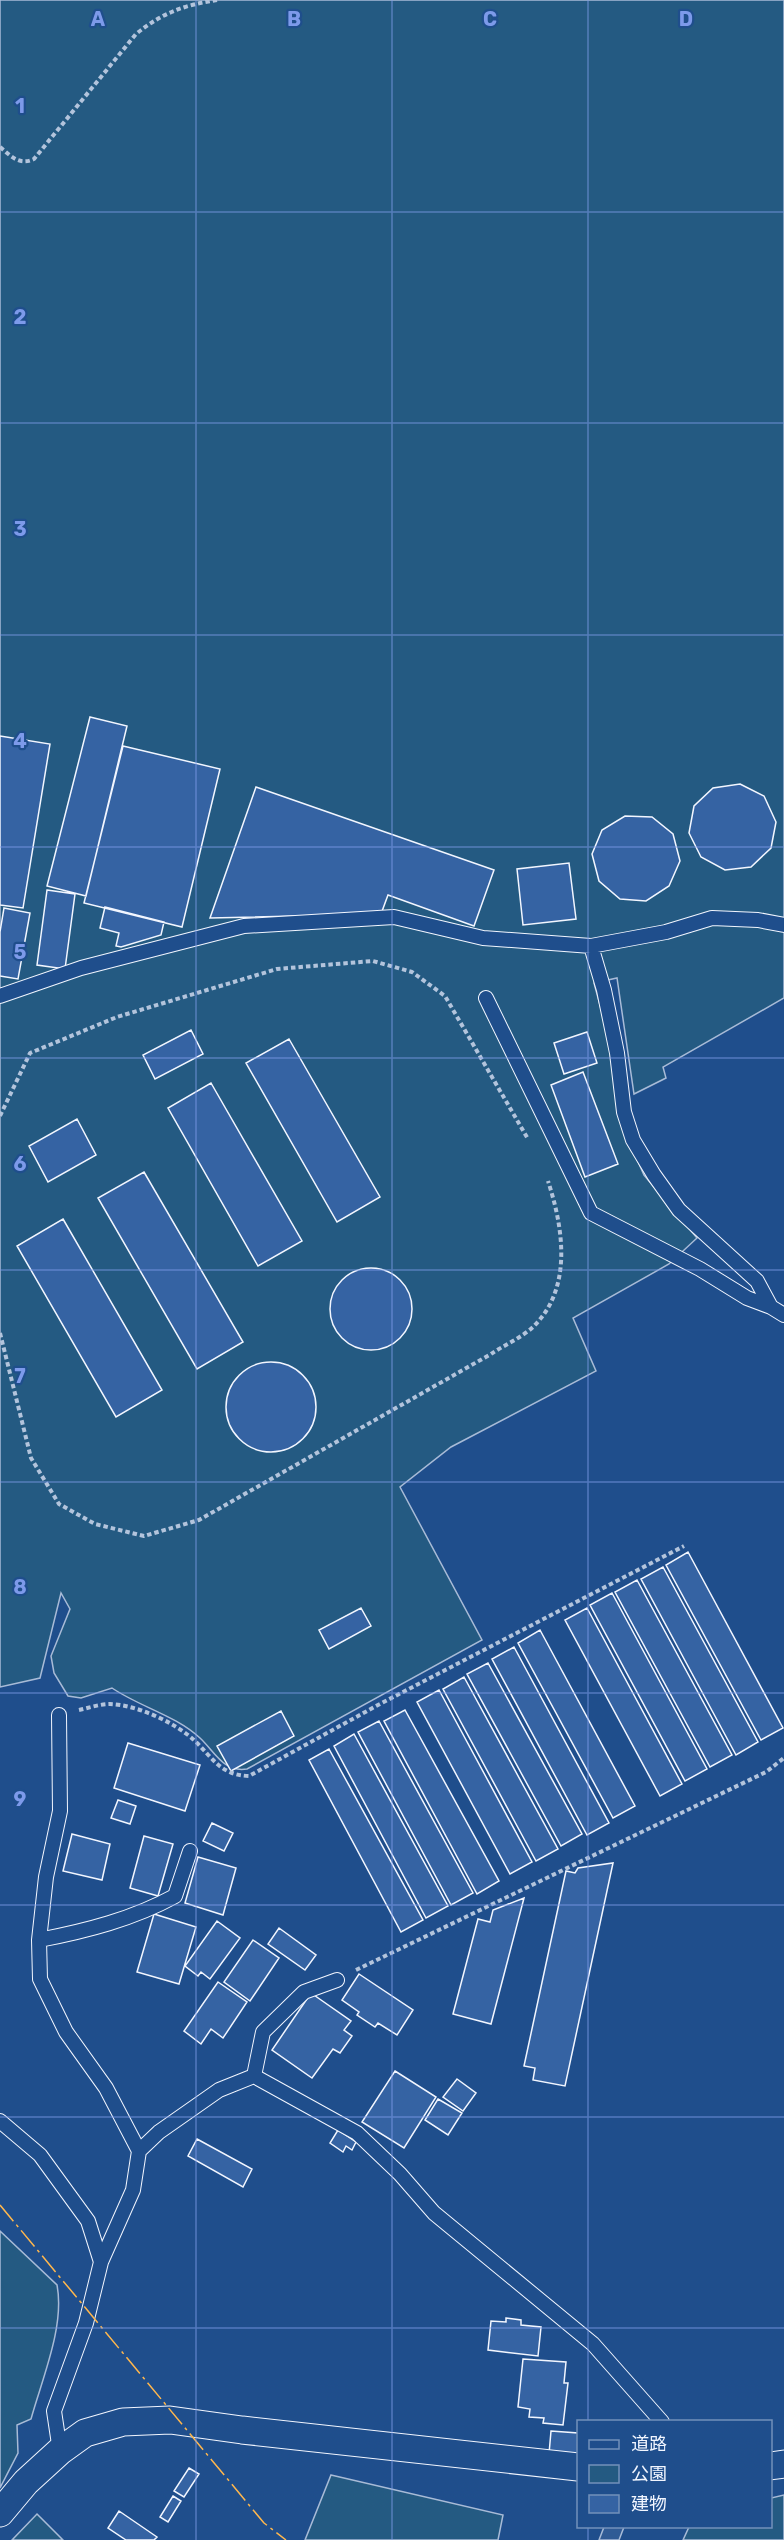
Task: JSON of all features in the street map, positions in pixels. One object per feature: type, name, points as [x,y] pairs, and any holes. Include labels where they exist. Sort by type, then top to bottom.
[{"type":"street","points":[[0,2513],[26,2482],[60,2451],[86,2433],[123,2422],[170,2420],[577,2467]]},
{"type":"lane","points":[[0,996],[81,968],[244,926],[394,917],[483,938],[591,946],[666,932],[712,918],[758,920],[784,925]]},
{"type":"lane","points":[[591,946],[604,990],[617,1053],[624,1112],[633,1140],[654,1175],[680,1210],[757,1281],[771,1307]]},
{"type":"lane","points":[[486,998],[591,1213],[700,1269],[747,1298],[771,1307],[784,1315]]},
{"type":"lane","points":[[59,1715],[60,1811],[46,1877],[39,1941],[40,1979],[66,2032],[106,2088],[140,2151]]},
{"type":"lane","points":[[39,1941],[81,1932],[149,1910],[175,1896],[190,1851]]},
{"type":"lane","points":[[254,2076],[263,2032],[304,1992],[337,1980]]},
{"type":"lane","points":[[60,2451],[54,2411],[86,2323],[101,2262],[134,2190],[140,2151],[159,2132],[219,2090],[254,2076]]},
{"type":"lane","points":[[254,2076],[357,2133],[400,2174],[434,2213],[593,2344],[661,2420]]},
{"type":"lane","points":[[0,2121],[40,2155],[88,2221],[101,2262]]},
{"type":"path","points":[[0,147],[17,161],[26,162],[34,159],[136,34],[155,18],[171,11],[195,3],[217,0]]},
{"type":"path","points":[[0,1116],[30,1053],[117,1017],[277,969],[373,961],[412,972],[445,996],[533,1148]]},
{"type":"path","points":[[0,1333],[31,1458],[59,1504],[96,1524],[144,1536],[155,1533],[200,1520],[491,1354],[534,1326],[554,1295],[562,1261],[558,1211],[548,1179]]},
{"type":"path","points":[[59,1715],[109,1704],[140,1710],[192,1738],[220,1767],[233,1776],[249,1776],[378,1705],[684,1546]]},
{"type":"path","points":[[337,1980],[766,1772],[784,1758]]},
{"type":"green space","points":[[0,0],[784,0],[784,998],[663,1067],[666,1078],[634,1094],[617,978],[594,983],[611,1046],[624,1130],[644,1175],[697,1238],[669,1264],[573,1318],[596,1371],[451,1447],[400,1487],[482,1640],[247,1769],[232,1768],[226,1765],[200,1738],[180,1723],[112,1688],[81,1698],[68,1696],[54,1673],[51,1656],[70,1609],[61,1593],[40,1678],[0,1687]]},
{"type":"green space","points":[[0,2231],[57,2285],[59,2301],[51,2352],[31,2419],[17,2425],[18,2453],[0,2488]]},
{"type":"green space","points":[[331,2475],[503,2515],[498,2540],[305,2540]]},
{"type":"green space","points":[[784,2495],[784,2540],[683,2540],[689,2528],[772,2528],[772,2498]]},
{"type":"green space","points":[[37,2514],[63,2540],[12,2540]]},
{"type":"shaded area","points":[[604,2528],[624,2528],[619,2540],[599,2540]]},
{"type":"building","points":[[90,717],[127,726],[86,896],[47,886]]},
{"type":"building","points":[[0,736],[50,744],[23,908],[0,905]]},
{"type":"building","points":[[123,746],[220,769],[182,927],[84,903]]},
{"type":"building","points":[[740,784],[764,796],[776,822],[771,848],[751,867],[725,870],[701,857],[689,833],[694,806],[713,788]]},
{"type":"building","points":[[256,787],[494,870],[474,926],[388,895],[381,914],[210,918]]},
{"type":"building","points":[[625,816],[652,817],[673,834],[680,861],[669,886],[646,901],[620,899],[599,881],[592,854],[602,830]]},
{"type":"building","points":[[569,863],[576,919],[523,925],[517,869]]},
{"type":"building","points":[[47,890],[75,894],[65,969],[37,965]]},
{"type":"building","points":[[105,907],[164,922],[161,935],[121,947],[116,946],[119,933],[100,928]]},
{"type":"building","points":[[4,908],[30,913],[18,979],[0,976],[0,932]]},
{"type":"building","points":[[191,1030],[203,1054],[155,1079],[143,1055]]},
{"type":"building","points":[[587,1032],[597,1063],[564,1074],[554,1043]]},
{"type":"building","points":[[289,1039],[380,1197],[337,1222],[246,1063]]},
{"type":"building","points":[[583,1072],[618,1164],[585,1177],[551,1085]]},
{"type":"building","points":[[211,1083],[302,1241],[258,1266],[168,1108]]},
{"type":"building","points":[[77,1119],[96,1155],[48,1182],[29,1146]]},
{"type":"building","points":[[144,1172],[243,1342],[197,1369],[98,1198]]},
{"type":"building","points":[[63,1219],[162,1390],[116,1417],[17,1246]]},
{"type":"building","points":[[371,1268],[387,1271],[400,1280],[409,1293],[412,1309],[409,1325],[400,1338],[387,1347],[371,1350],[355,1347],[342,1338],[333,1325],[330,1309],[333,1293],[342,1280],[355,1271]]},
{"type":"building","points":[[262,1362],[280,1362],[296,1369],[309,1382],[316,1398],[316,1416],[309,1432],[296,1445],[280,1452],[262,1452],[246,1445],[233,1432],[226,1416],[226,1398],[233,1382],[246,1369]]},
{"type":"building","points":[[688,1552],[783,1728],[761,1740],[666,1565]]},
{"type":"building","points":[[663,1567],[758,1742],[736,1755],[641,1579]]},
{"type":"building","points":[[637,1580],[732,1755],[710,1767],[615,1592]]},
{"type":"building","points":[[612,1593],[707,1769],[685,1781],[590,1605]]},
{"type":"building","points":[[361,1608],[371,1626],[329,1649],[319,1630]]},
{"type":"building","points":[[587,1608],[682,1784],[660,1796],[565,1620]]},
{"type":"building","points":[[540,1630],[635,1806],[613,1818],[518,1643]]},
{"type":"building","points":[[514,1647],[609,1823],[587,1835],[492,1659]]},
{"type":"building","points":[[488,1663],[582,1834],[561,1846],[467,1674]]},
{"type":"building","points":[[464,1677],[558,1849],[536,1861],[443,1689]]},
{"type":"building","points":[[439,1690],[532,1862],[510,1874],[417,1702]]},
{"type":"building","points":[[405,1710],[499,1881],[477,1894],[384,1721]]},
{"type":"building","points":[[281,1711],[294,1736],[231,1771],[217,1746]]},
{"type":"building","points":[[379,1721],[473,1893],[451,1905],[358,1732]]},
{"type":"building","points":[[354,1734],[448,1906],[426,1918],[334,1746]]},
{"type":"building","points":[[128,1743],[200,1765],[185,1811],[114,1788]]},
{"type":"building","points":[[329,1749],[423,1920],[401,1932],[309,1760]]},
{"type":"building","points":[[118,1800],[136,1806],[130,1824],[111,1818]]},
{"type":"building","points":[[212,1823],[233,1833],[224,1851],[203,1841]]},
{"type":"building","points":[[72,1834],[110,1844],[102,1880],[63,1871]]},
{"type":"building","points":[[144,1836],[173,1844],[158,1896],[130,1888]]},
{"type":"building","points":[[198,1857],[236,1868],[223,1915],[185,1903]]},
{"type":"building","points":[[613,1863],[565,2086],[533,2080],[535,2068],[524,2066],[566,1871],[575,1873],[578,1868]]},
{"type":"building","points":[[524,1898],[491,2024],[453,2014],[478,1919],[490,1922],[493,1910]]},
{"type":"building","points":[[154,1914],[196,1927],[179,1984],[137,1972]]},
{"type":"building","points":[[217,1921],[240,1938],[210,1979],[201,1972],[198,1976],[185,1966]]},
{"type":"building","points":[[279,1928],[316,1955],[305,1970],[268,1944]]},
{"type":"building","points":[[253,1940],[279,1958],[250,2001],[224,1982]]},
{"type":"building","points":[[359,1974],[413,2010],[397,2035],[378,2023],[375,2027],[357,2015],[359,2012],[342,2000]]},
{"type":"building","points":[[218,1982],[247,2002],[223,2038],[211,2029],[201,2044],[184,2031]]},
{"type":"building","points":[[311,1993],[351,2021],[344,2030],[352,2036],[340,2053],[333,2049],[312,2078],[272,2050]]},
{"type":"building","points":[[395,2071],[436,2097],[404,2148],[362,2122]]},
{"type":"building","points":[[457,2079],[476,2093],[463,2111],[443,2097]]},
{"type":"building","points":[[438,2099],[462,2113],[448,2135],[425,2120]]},
{"type":"building","points":[[338,2130],[356,2142],[352,2150],[346,2146],[343,2152],[330,2143]]},
{"type":"building","points":[[197,2139],[252,2169],[243,2187],[188,2156]]},
{"type":"building","points":[[506,2318],[521,2320],[521,2325],[541,2327],[538,2356],[488,2350],[491,2321],[506,2322]]},
{"type":"building","points":[[523,2359],[566,2362],[564,2383],[568,2383],[563,2425],[543,2423],[544,2418],[529,2417],[530,2409],[518,2407]]},
{"type":"building","points":[[551,2431],[577,2433],[577,2457],[549,2454]]},
{"type":"building","points":[[189,2468],[199,2474],[184,2497],[174,2491]]},
{"type":"building","points":[[173,2496],[181,2501],[168,2522],[160,2517]]},
{"type":"building","points":[[119,2511],[157,2537],[154,2540],[126,2540],[108,2528]]},
{"type":"power","points":[[0,2205],[264,2523],[286,2540]]}]
